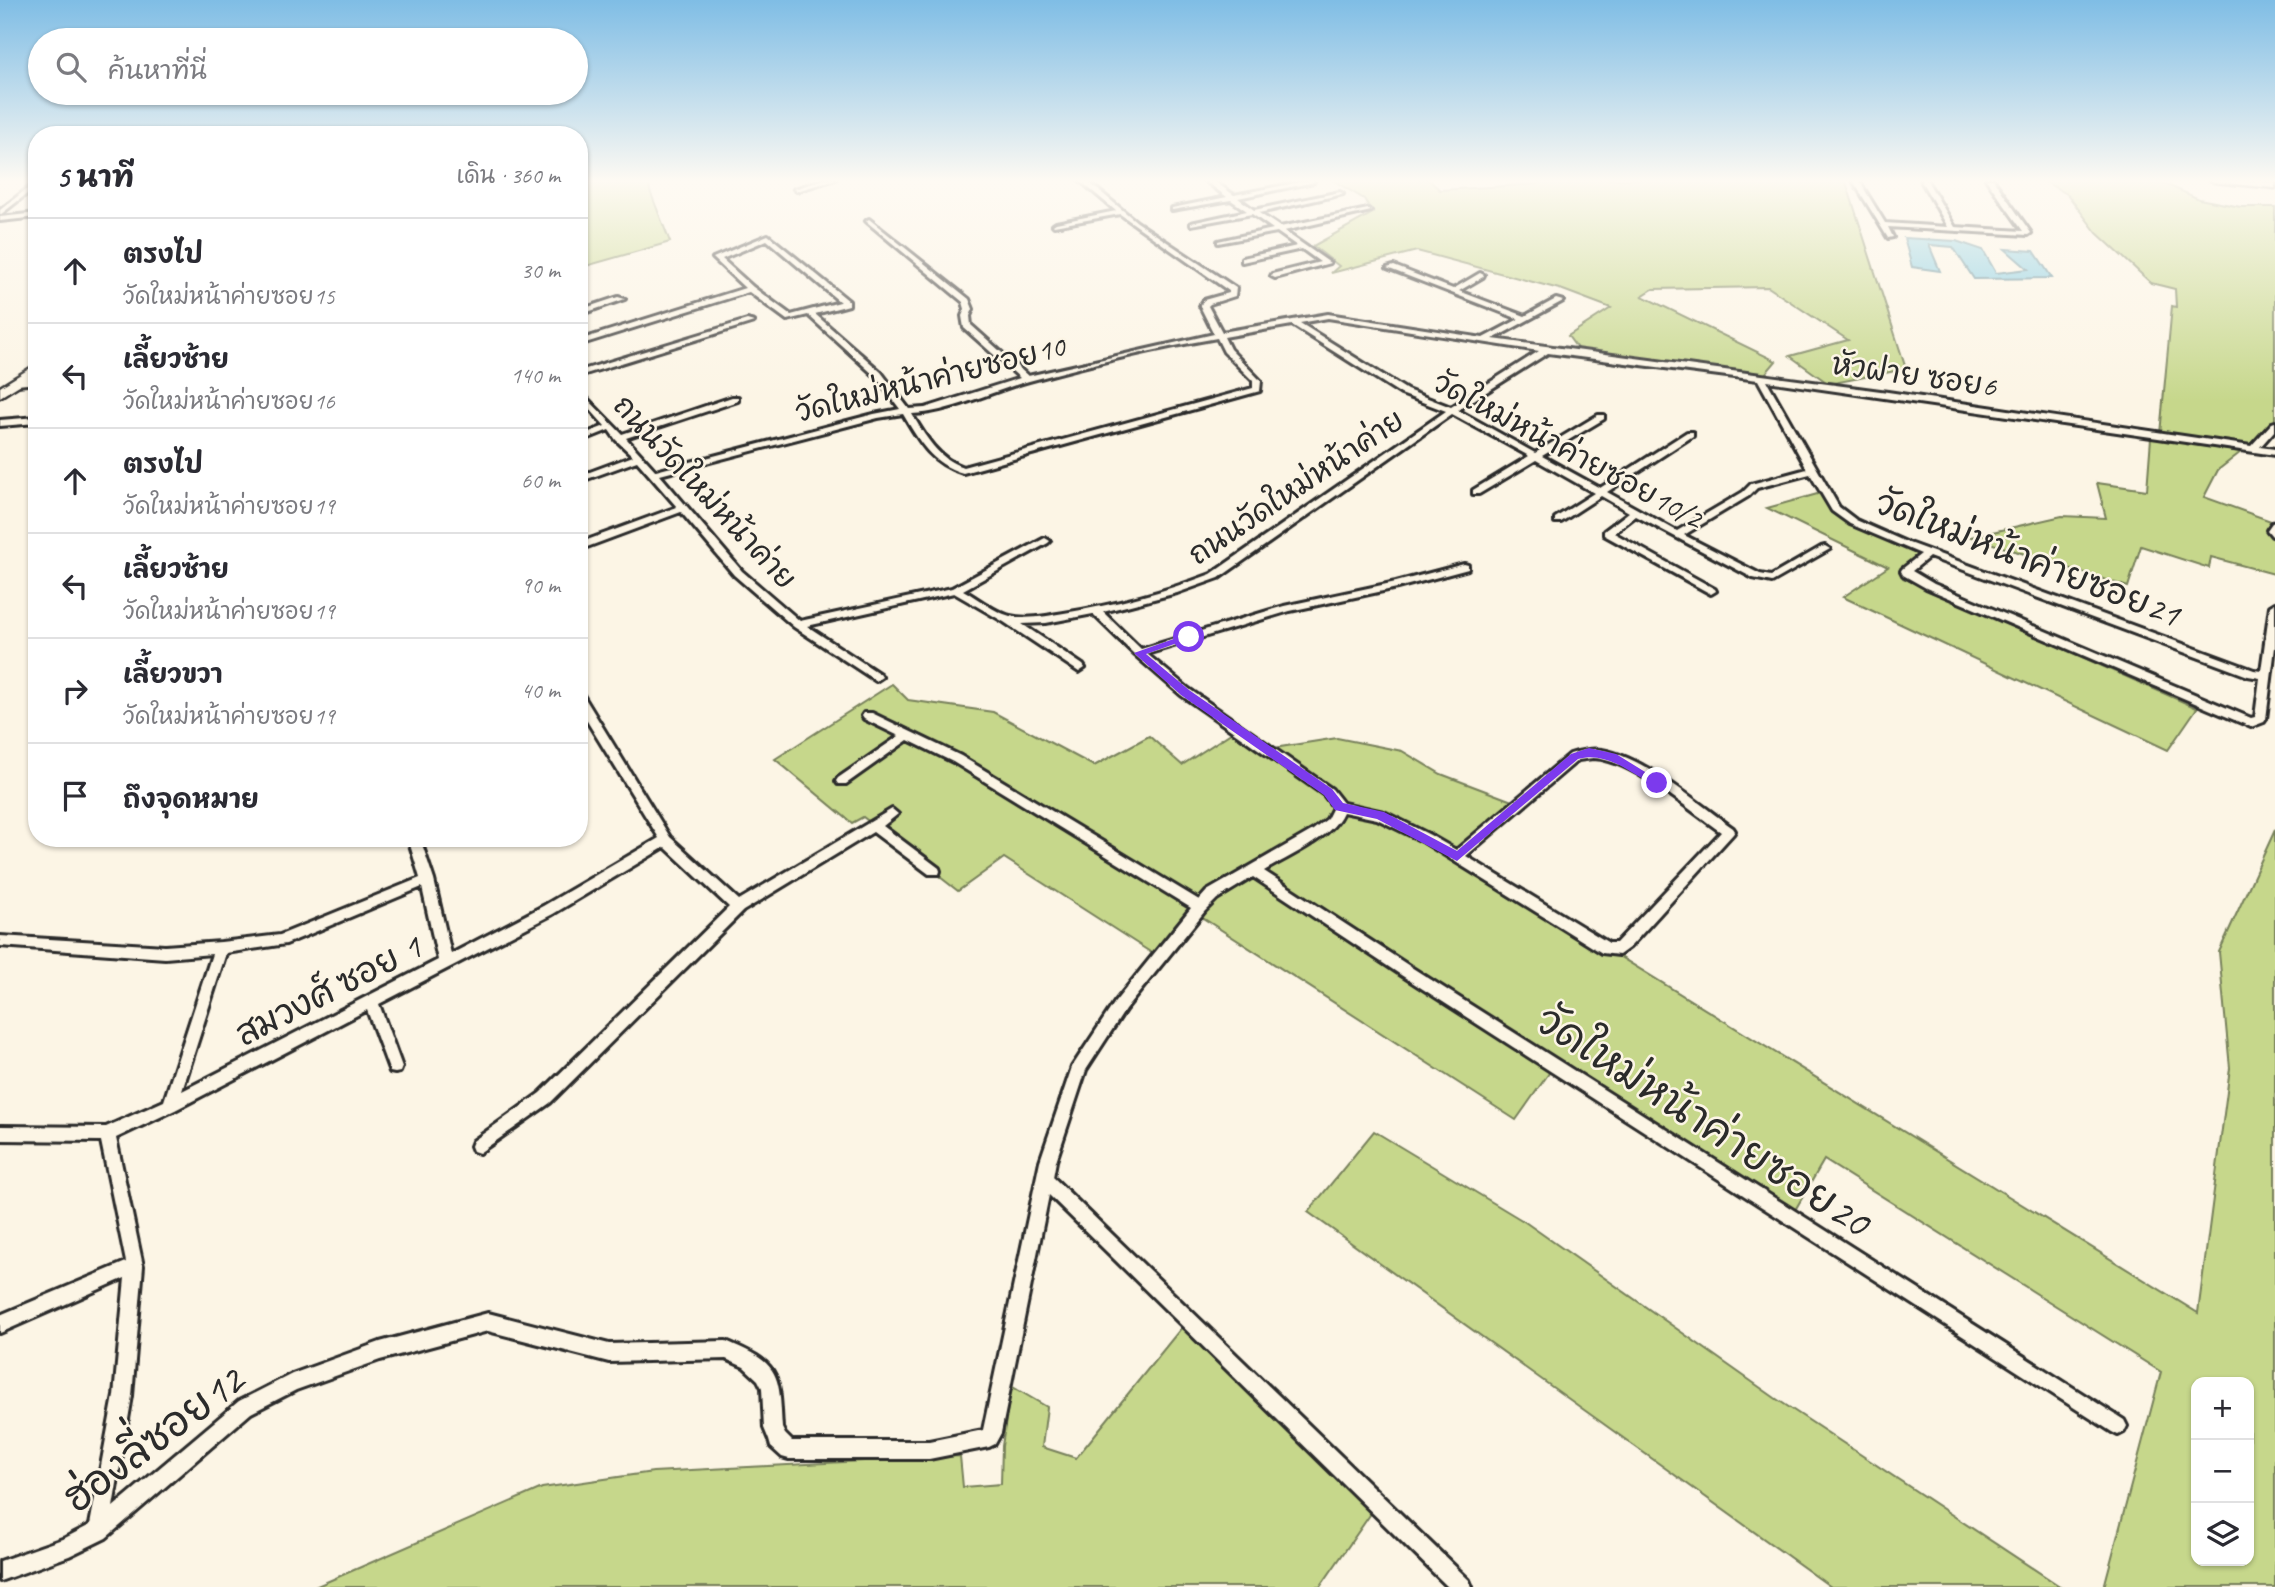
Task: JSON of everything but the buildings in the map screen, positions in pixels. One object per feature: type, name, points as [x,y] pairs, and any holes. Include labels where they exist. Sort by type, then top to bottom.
[{"type":"main road","points":[[0,393],[28,376]]},
{"type":"street","points":[[729,253],[717,258],[750,289],[790,318],[846,303],[787,253]]},
{"type":"street","points":[[908,253],[966,301],[969,309],[966,316],[967,326],[1026,380]]},
{"type":"street","points":[[810,313],[886,382],[908,413],[925,447],[942,458],[951,468],[963,470],[1256,388],[1257,381],[1227,350],[1204,306],[1207,302],[1232,294],[1233,290],[1180,253]]},
{"type":"street","points":[[1245,260],[1276,253]]},
{"type":"street","points":[[1275,276],[1326,263],[1312,253]]},
{"type":"street","points":[[1391,268],[1524,318]]},
{"type":"street","points":[[1454,291],[1480,275]]},
{"type":"street","points":[[588,340],[750,289]]},
{"type":"street","points":[[588,310],[621,299]]},
{"type":"street","points":[[1483,341],[1559,301]]},
{"type":"street","name":"หัวฝาย ซอย6","points":[[1219,335],[1328,316],[1483,341],[2275,452]]},
{"type":"street","points":[[588,371],[750,322]]},
{"type":"street","name":"วัดใหม่หน้าค่ายซอย10/2","points":[[1293,322],[1404,392],[1452,410],[1677,535],[1766,579],[1772,579],[1825,549]]},
{"type":"street","name":"วัดใหม่หน้าค่ายซอย10","points":[[654,474],[877,416],[926,411],[1026,380],[1219,335]]},
{"type":"street","name":"ถนนวัดใหม่หน้าค่าย","points":[[1008,620],[1095,610],[1191,587],[1215,576],[1452,410],[1547,350]]},
{"type":"street","name":"วัดใหม่หน้าค่ายซอย21","points":[[1761,379],[1841,514],[1928,553],[2266,676]]},
{"type":"street","points":[[619,438],[735,399]]},
{"type":"street","name":"ถนนวัดใหม่หน้าค่าย","points":[[588,403],[654,474],[738,573],[798,625],[955,590],[1045,541]]},
{"type":"street","points":[[1476,492],[1601,417]]},
{"type":"street","points":[[0,423],[28,421]]},
{"type":"street","points":[[2254,448],[2275,425]]},
{"type":"street","points":[[588,436],[609,428]]},
{"type":"street","points":[[1558,520],[1690,434]]},
{"type":"street","points":[[588,476],[637,458]]},
{"type":"street","points":[[1677,535],[1746,494],[1754,485],[1814,470]]},
{"type":"street","points":[[588,544],[682,508]]},
{"type":"street","points":[[1635,512],[1607,533],[1712,591]]},
{"type":"street","points":[[2275,525],[2272,530],[2275,534]]},
{"type":"street","points":[[1928,553],[1906,571],[1907,573],[1930,586],[2238,720],[2251,723],[2260,719],[2275,606]]},
{"type":"street","points":[[1139,653],[1289,608],[1397,585],[1464,567]]},
{"type":"street","points":[[955,590],[1008,620],[1079,668]]},
{"type":"street","points":[[1095,610],[1139,653],[1185,692],[1328,792],[1339,807],[1380,815],[1426,838],[1607,949],[1619,949],[1729,831],[1612,756],[1589,752],[1574,757],[1457,857]]},
{"type":"street","points":[[798,625],[876,677]]},
{"type":"street","points":[[588,713],[666,840],[738,907]]},
{"type":"street","points":[[868,716],[968,765],[1200,907]]},
{"type":"street","points":[[842,781],[908,735]]},
{"type":"street","points":[[1339,807],[1332,822],[1212,895],[1120,1006],[1079,1067],[1048,1161],[1045,1180],[1462,1587]]},
{"type":"street","points":[[479,1146],[545,1098],[738,907],[892,814]]},
{"type":"street","points":[[873,825],[934,871]]},
{"type":"street","name":"สมวงศ์ ซอย 1","points":[[0,1133],[107,1134],[170,1105],[548,910],[666,840]]},
{"type":"street","points":[[417,847],[446,963]]},
{"type":"street","name":"วัดใหม่หน้าค่ายซอย20","points":[[1254,871],[1417,979],[2118,1426]]},
{"type":"street","points":[[0,941],[151,951],[221,948],[281,940],[427,880]]},
{"type":"street","points":[[170,1105],[221,948]]},
{"type":"street","points":[[371,1001],[395,1067]]},
{"type":"street","points":[[99,1531],[123,1396],[135,1266],[107,1134]]},
{"type":"street","name":"ฮ่องลี่ซอย12","points":[[0,1572],[69,1546],[99,1531],[245,1407],[292,1384],[380,1351],[488,1322],[609,1353],[726,1350],[758,1364],[765,1372],[770,1383],[774,1436],[781,1446],[789,1450],[929,1450],[989,1438],[1014,1335],[1045,1180]]},
{"type":"street","points":[[0,1324],[135,1266]]},
{"type":"green space","points":[[588,253],[631,253],[588,265]]},
{"type":"green space","points":[[1322,253],[1409,253],[1331,273],[1339,266]]},
{"type":"green space","points":[[1425,253],[1869,253],[1906,369],[1829,384],[1790,356],[1848,340],[1768,287],[1653,289],[1642,296],[1776,361],[1761,379],[1582,355],[1568,336],[1611,308],[1563,290]]},
{"type":"green space","points":[[2119,253],[2275,253],[2275,423],[2254,448],[2160,434],[2172,306],[2176,307],[2175,289],[2151,283]]},
{"type":"green space","points":[[2151,438],[2241,452],[2218,470],[2204,497],[2271,521],[2267,528],[2275,541],[2274,574],[2211,557],[2209,568],[2141,546],[2128,587],[1971,537],[2062,516],[2106,518],[2097,483],[2147,490]]},
{"type":"green space","points":[[1821,493],[1831,512],[1845,522],[1919,555],[1902,570],[1903,578],[2197,708],[2168,750],[1843,597],[1888,567],[1767,508]]},
{"type":"green space","points":[[892,684],[908,700],[993,712],[1094,766],[1149,736],[1182,765],[1237,729],[1271,753],[1274,748],[1337,738],[1402,751],[1441,774],[1518,805],[1458,857],[2198,1313],[2230,1068],[2219,952],[2275,830],[2275,1587],[2104,1587],[2161,1372],[1824,1160],[1791,1217],[1554,1066],[1516,1120],[1195,913],[1158,957],[1004,858],[958,891],[863,817],[852,823],[775,759]]},
{"type":"green space","points":[[1374,1131],[1525,1222],[1775,1398],[2061,1587],[1831,1587],[1308,1212]]},
{"type":"green space","points":[[1182,1327],[1372,1512],[1320,1587],[315,1587],[542,1488],[653,1472],[960,1456],[963,1487],[1001,1484],[1002,1446],[1011,1386],[1047,1407],[1042,1447],[1076,1458]]},
{"type":"water","points":[[1908,253],[1932,253],[1940,271],[1912,267]]},
{"type":"water","points":[[1957,253],[1985,253],[1996,273],[2028,269],[2010,253],[2035,253],[2052,278],[1974,279]]},
{"type":"route","points":[[1189,637],[1139,653],[1185,692],[1328,792],[1339,807],[1380,815],[1457,857],[1574,757],[1589,752],[1612,756],[1657,783]]}]
